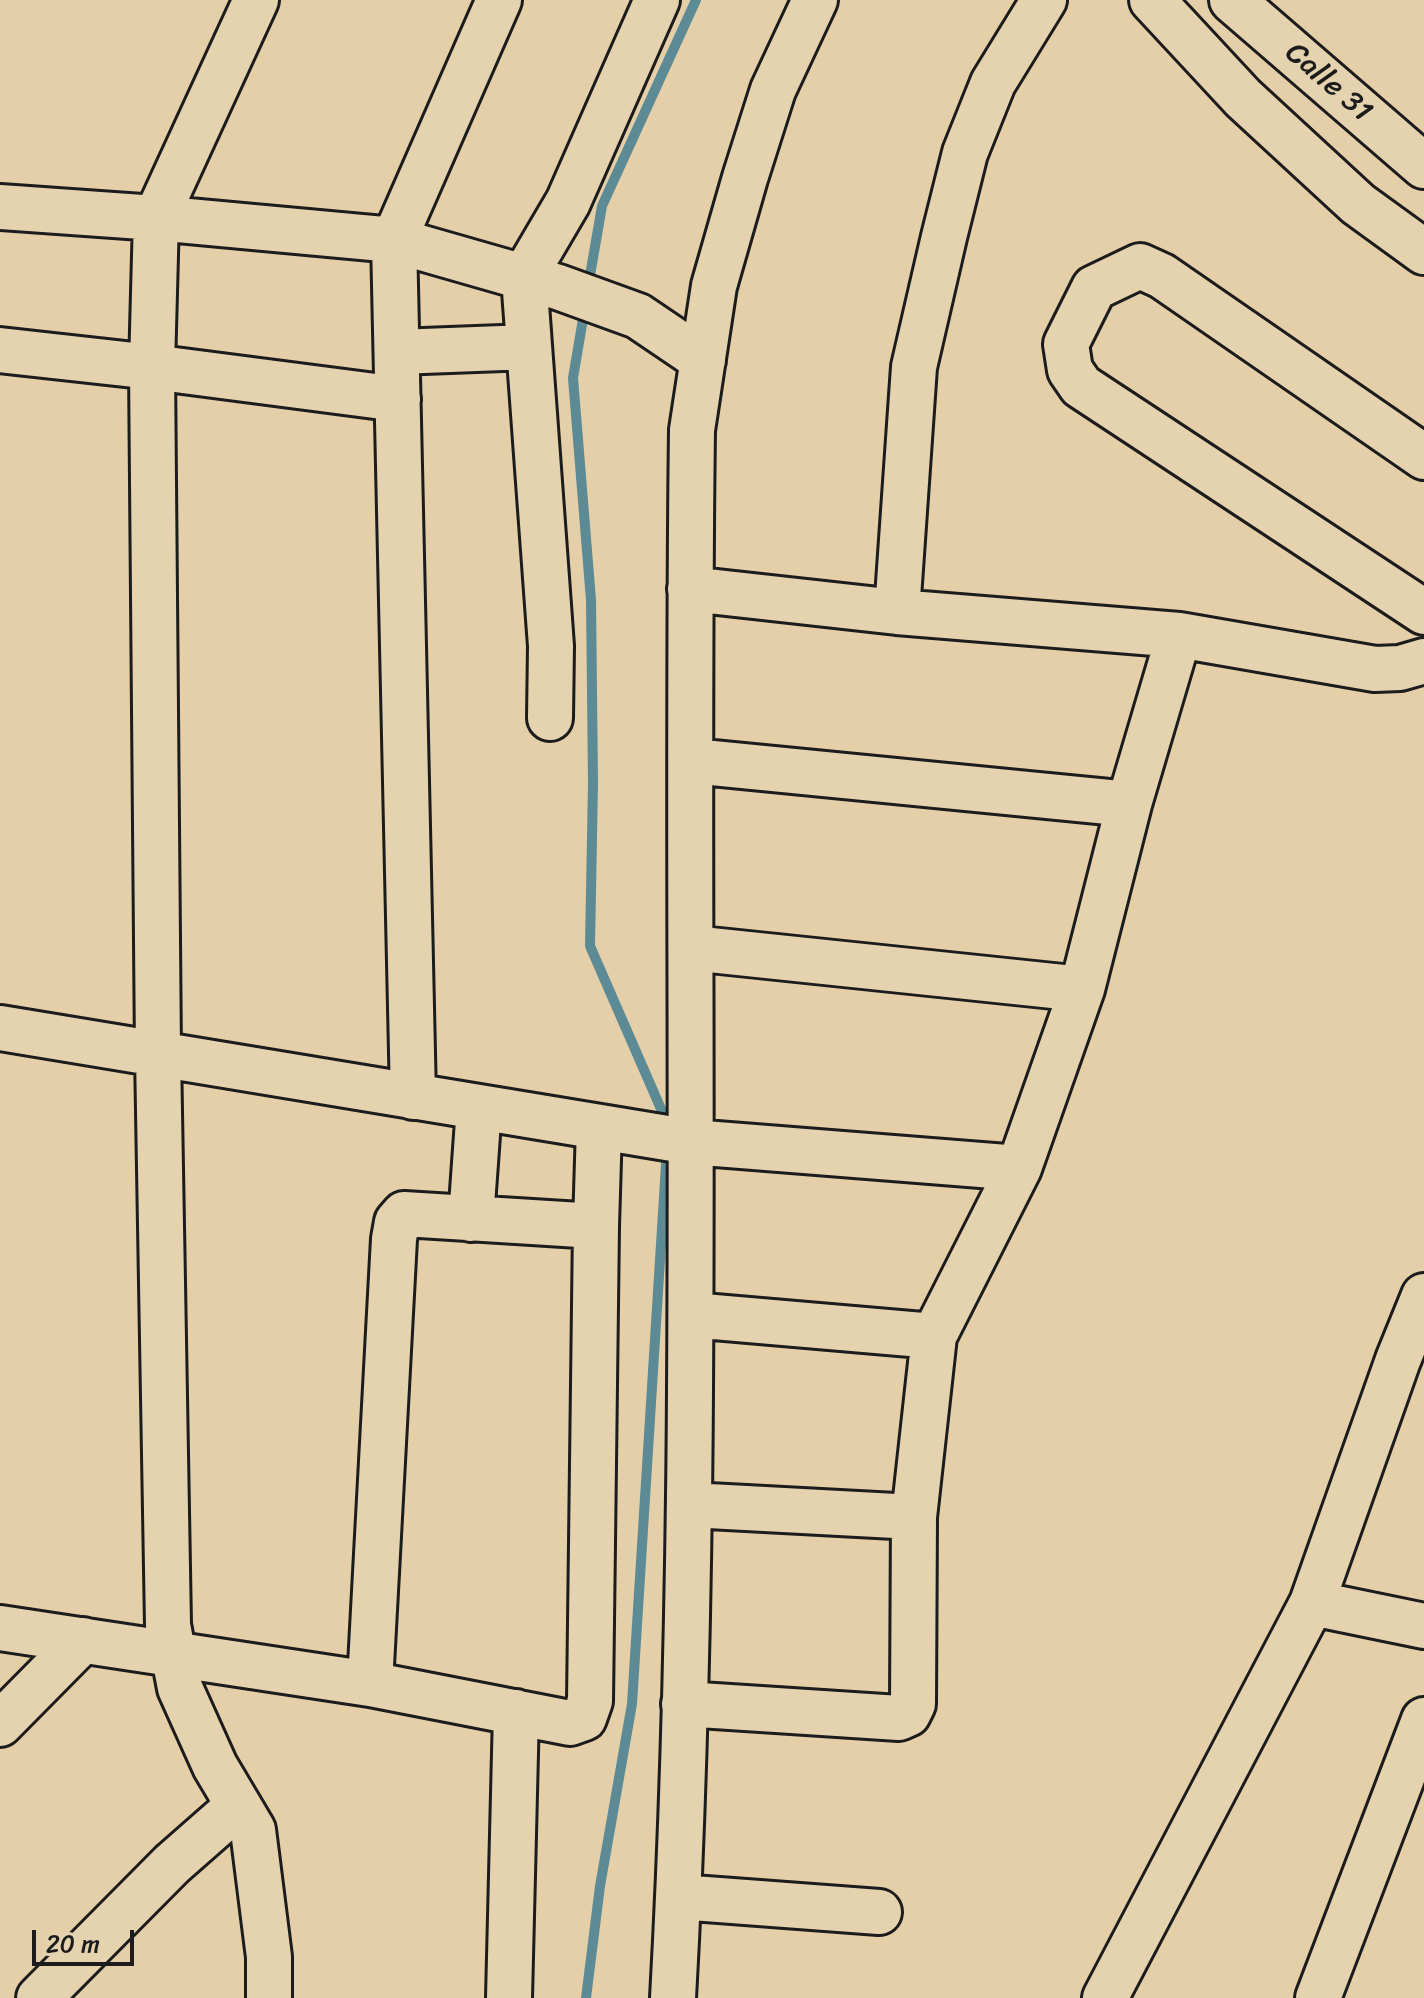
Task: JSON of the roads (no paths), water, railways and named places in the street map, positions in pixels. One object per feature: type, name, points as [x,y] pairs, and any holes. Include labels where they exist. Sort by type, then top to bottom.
[{"type":"street","points":[[256,0],[156,218],[152,367],[158,1054],[168,1625],[180,1688],[215,1766],[253,1830],[269,1957],[269,1998]]},
{"type":"street","points":[[413,1097],[394,240],[499,0]]},
{"type":"street","points":[[550,718],[551,646],[529,347],[541,282],[568,202],[657,0]]},
{"type":"street","points":[[673,1998],[679,1897],[690,1505],[691,1315],[674,1139],[691,948],[692,430],[714,286],[773,90],[815,0]]},
{"type":"street","points":[[897,612],[914,367],[944,237],[965,153],[993,83],[1044,0]]},
{"type":"street","points":[[1152,0],[1243,98],[1358,204],[1424,252]]},
{"type":"street","name":"Calle 31","points":[[1232,0],[1424,166]]},
{"type":"street","points":[[0,207],[394,240],[541,282],[638,316],[703,360]]},
{"type":"street","points":[[1424,457],[1162,276],[1140,266],[1094,288],[1066,344],[1070,370],[1081,386],[1424,612]]},
{"type":"street","points":[[397,352],[529,347]]},
{"type":"street","points":[[0,350],[398,399]]},
{"type":"street","points":[[690,589],[897,612],[1179,635],[1375,669],[1400,668],[1424,661]]},
{"type":"street","points":[[684,1704],[899,1718],[908,1714],[913,1704],[914,1517],[934,1336],[1019,1168],[1082,989],[1129,804],[1179,635]]},
{"type":"street","points":[[692,761],[1129,804]]},
{"type":"street","points":[[691,948],[1082,989]]},
{"type":"street","points":[[0,1028],[674,1139],[1019,1168]]},
{"type":"street","points":[[471,1219],[479,1107]]},
{"type":"street","points":[[0,1628],[370,1684],[570,1723],[584,1718],[590,1701],[599,1127]]},
{"type":"street","points":[[370,1684],[397,1222],[404,1214],[596,1226]]},
{"type":"street","points":[[1105,1998],[1312,1603],[1411,1362],[1424,1296]]},
{"type":"street","points":[[691,1315],[934,1336]]},
{"type":"street","points":[[690,1505],[914,1517]]},
{"type":"street","points":[[1312,1603],[1424,1626]]},
{"type":"street","points":[[0,1724],[83,1640]]},
{"type":"street","points":[[509,1998],[516,1712]]},
{"type":"street","points":[[1318,1998],[1424,1720]]},
{"type":"street","points":[[39,1998],[172,1864],[238,1806]]},
{"type":"street","points":[[679,1897],[879,1912]]},
{"type":"waterway","points":[[588,287],[602,206],[696,0]]},
{"type":"waterway","points":[[585,307],[573,378],[591,600],[593,783],[590,946],[668,1125]]},
{"type":"waterway","points":[[586,1998],[600,1886],[632,1704],[667,1149]]}]
